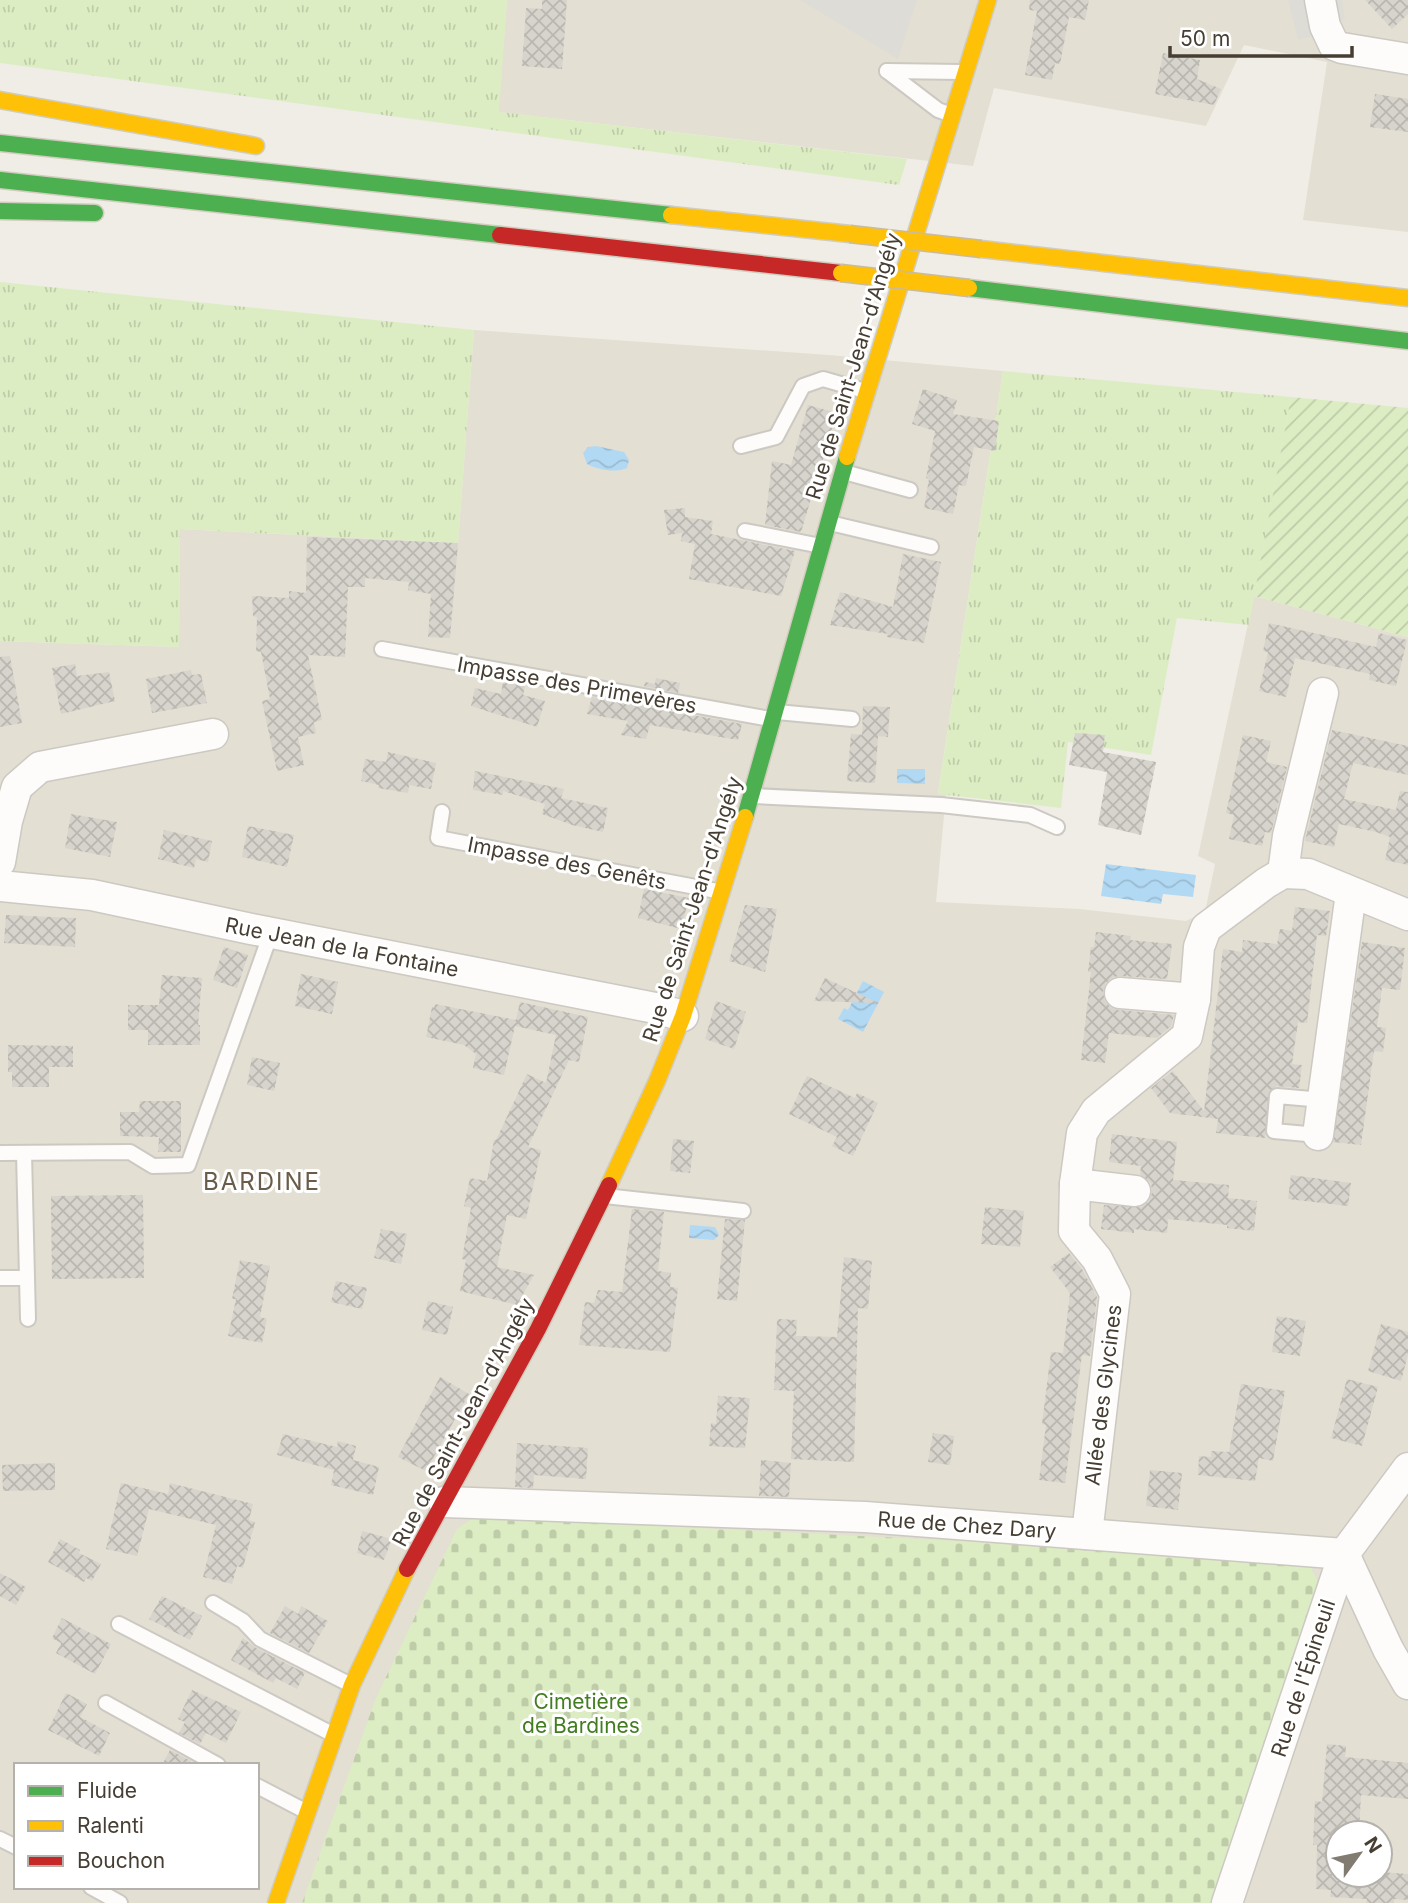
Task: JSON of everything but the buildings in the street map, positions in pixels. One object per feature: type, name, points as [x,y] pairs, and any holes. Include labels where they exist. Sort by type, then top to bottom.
[{"type":"main road","name":"Rue de Saint-Jean-d'Angély","points":[[276,1903],[352,1685],[407,1571],[538,1329],[604,1196],[657,1081],[683,1016],[723,892],[866,392],[988,0]]},
{"type":"main road","points":[[0,100],[274,152],[313,175]]},
{"type":"main road","points":[[0,143],[850,234],[1408,298]]},
{"type":"main road","points":[[0,180],[841,273],[1408,341]]},
{"type":"main road","points":[[0,211],[111,213]]},
{"type":"main road","points":[[166,214],[345,218]]},
{"type":"street","points":[[1320,0],[1325,26],[1334,45],[1408,59]]},
{"type":"street","points":[[1323,693],[1289,836],[1283,873],[1308,874],[1408,915]]},
{"type":"street","points":[[0,862],[7,821],[17,787],[40,767],[212,734]]},
{"type":"street","name":"Allée des Glycines","points":[[1087,1534],[1115,1294],[1097,1259],[1074,1231],[1075,1184],[1082,1133],[1096,1111],[1186,1036],[1195,999],[1199,947],[1206,928],[1283,873]]},
{"type":"street","name":"Rue Jean de la Fontaine","points":[[0,886],[92,895],[655,1008],[683,1016]]},
{"type":"street","points":[[1318,1135],[1350,893]]},
{"type":"street","points":[[1120,993],[1195,999]]},
{"type":"street","points":[[1075,1184],[1135,1191]]},
{"type":"street","name":"Rue de l'Épineuil","points":[[1227,1903],[1344,1554],[1408,1468]]},
{"type":"street","name":"Rue de Chez Dary","points":[[444,1502],[865,1517],[1344,1554]]},
{"type":"street","points":[[1344,1554],[1388,1649],[1408,1684]]},
{"type":"lane","points":[[953,116],[938,110],[887,71],[967,72]]},
{"type":"lane","points":[[741,446],[776,437],[803,386],[824,379],[866,392]]},
{"type":"lane","points":[[842,472],[910,489]]},
{"type":"lane","points":[[828,523],[931,547]]},
{"type":"lane","points":[[745,531],[821,546]]},
{"type":"lane","name":"Impasse des Primevères","points":[[382,649],[773,716],[852,719]]},
{"type":"lane","points":[[751,796],[941,805],[1030,815],[1057,827]]},
{"type":"lane","name":"Impasse des Genêts","points":[[442,812],[438,838],[723,892]]},
{"type":"lane","points":[[0,1153],[130,1152],[153,1166],[188,1165],[271,933]]},
{"type":"lane","points":[[1318,1135],[1274,1131],[1277,1096],[1323,1100]]},
{"type":"lane","points":[[24,1153],[28,1319]]},
{"type":"lane","points":[[604,1196],[743,1211]]},
{"type":"lane","points":[[0,1278],[27,1278]]},
{"type":"lane","points":[[212,1603],[243,1621],[260,1639],[352,1685]]},
{"type":"lane","points":[[118,1624],[334,1735]]},
{"type":"lane","points":[[106,1703],[214,1763]]},
{"type":"lane","points":[[259,1787],[307,1811]]},
{"type":"lane","points":[[95,1889],[120,1903]]},
{"type":"shaded area","points":[[507,0],[1408,0],[1408,232],[1303,220],[1327,62],[1244,45],[1206,126],[994,88],[973,166],[498,112]]},
{"type":"shaded area","points":[[800,0],[917,0],[898,59]]},
{"type":"shaded area","points":[[1288,0],[1342,0],[1345,19],[1325,25],[1328,32],[1298,40]]},
{"type":"shaded area","points":[[474,330],[829,355],[1003,371],[938,793],[946,794],[936,902],[1080,909],[1186,921],[1205,912],[1215,864],[1198,856],[1254,596],[1408,637],[1408,1903],[0,1903],[0,641],[179,647],[180,529],[458,543]]},
{"type":"green space","points":[[0,0],[507,0],[499,112],[907,159],[899,185],[0,63]]},
{"type":"green space","points":[[0,282],[474,330],[458,543],[180,529],[179,647],[0,641]]},
{"type":"green space","points":[[1003,371],[1291,397],[1249,625],[1177,618],[1151,755],[1068,742],[1061,808],[938,794]]},
{"type":"green space","points":[[1291,397],[1408,408],[1408,637],[1254,596]]},
{"type":"green space","name":"Cimetière de Bardines","points":[[475,1517],[1021,1544],[1310,1566],[1319,1584],[1211,1903],[302,1903],[376,1698],[457,1529]]},
{"type":"water","points":[[588,447],[624,452],[629,460],[627,468],[607,470],[587,464],[583,453]]},
{"type":"water","points":[[897,769],[925,769],[925,784],[897,783]]},
{"type":"water","points":[[1106,864],[1196,875],[1193,897],[1163,894],[1161,904],[1101,896]]},
{"type":"water","points":[[863,981],[884,992],[863,1032],[838,1019],[844,1008],[848,1010]]},
{"type":"water","points":[[690,1225],[715,1227],[719,1235],[714,1240],[689,1238]]},
{"type":"traffic: fast","points":[[0,143],[671,215]]},
{"type":"traffic: fast","points":[[0,180],[500,235]]},
{"type":"traffic: fast","points":[[0,211],[95,213]]},
{"type":"traffic: fast","points":[[969,288],[1408,341]]},
{"type":"traffic: fast","points":[[745,817],[847,457]]},
{"type":"traffic: slow","points":[[847,457],[988,0]]},
{"type":"traffic: slow","points":[[0,100],[256,146]]},
{"type":"traffic: slow","points":[[671,215],[850,234]]},
{"type":"traffic: slow","points":[[850,234],[981,249]]},
{"type":"traffic: slow","points":[[981,249],[1408,298]]},
{"type":"traffic: slow","points":[[841,273],[969,288]]},
{"type":"traffic: slow","points":[[609,1185],[657,1081],[683,1016],[745,817]]},
{"type":"traffic: slow","points":[[276,1903],[352,1685],[407,1569]]},
{"type":"traffic: jam","points":[[500,235],[841,273]]},
{"type":"traffic: jam","points":[[407,1569],[538,1329],[609,1185]]},
{"type":"district","name":"BARDINE","points":[[262,1181]]}]
